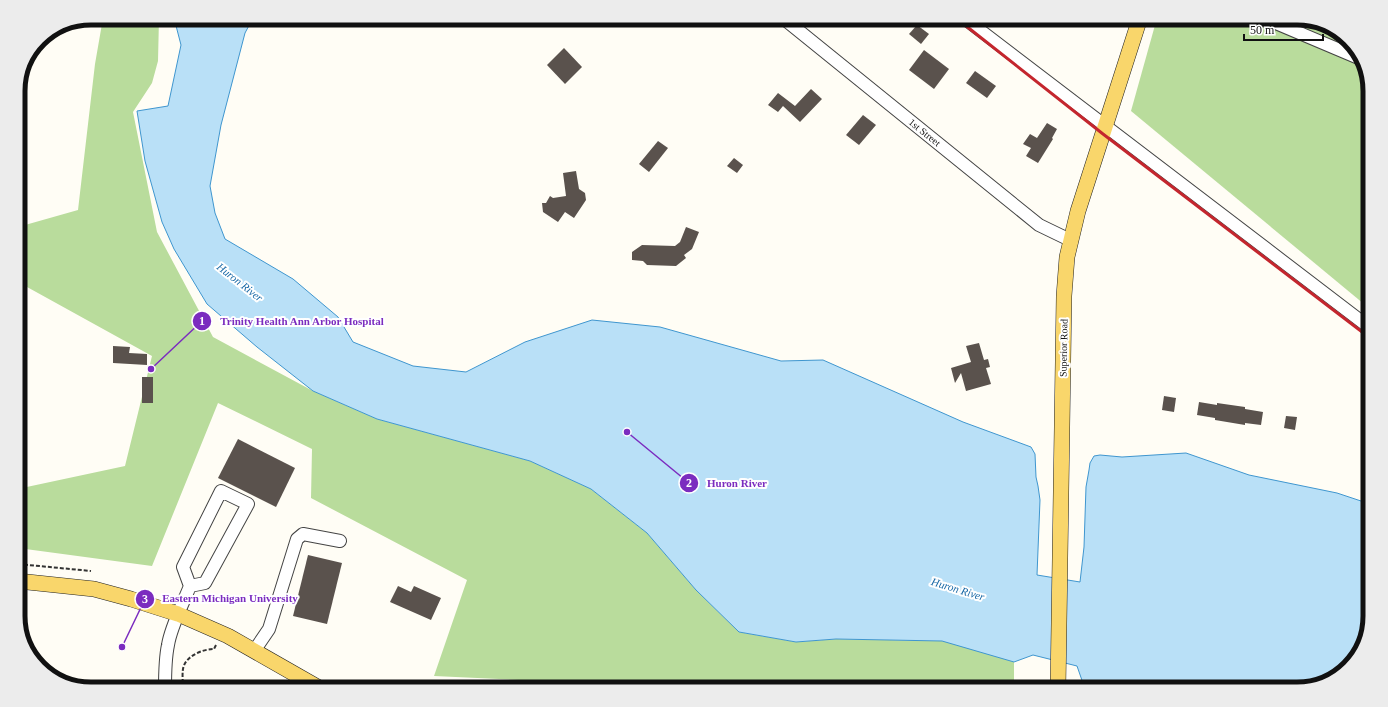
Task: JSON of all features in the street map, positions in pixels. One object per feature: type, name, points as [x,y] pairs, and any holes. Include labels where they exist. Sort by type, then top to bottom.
[{"type":"main road","name":"Superior Road","points":[[1058,682],[1061,569],[1064,296],[1067,257],[1070,240],[1084,190],[1138,25]]},
{"type":"main road","points":[[25,582],[94,589],[178,614],[223,633],[309,682]]},
{"type":"street","name":"1st Street","points":[[792,25],[1039,225],[1070,240]]},
{"type":"street","points":[[973,25],[1363,323]]},
{"type":"street","points":[[1281,25],[1353,56]]},
{"type":"street","points":[[165,682],[168,643],[190,586],[183,567],[221,491],[248,504],[205,583],[190,586]]},
{"type":"street","points":[[254,650],[269,629],[297,539],[303,534],[340,541]]},
{"type":"path","points":[[25,565],[92,571]]},
{"type":"path","points":[[183,682],[183,668],[186,663],[196,654],[206,649],[214,649],[223,633]]},
{"type":"green space","points":[[102,25],[159,25],[158,61],[152,83],[133,112],[157,232],[213,337],[313,391],[377,419],[530,461],[591,489],[647,533],[696,590],[739,632],[796,642],[836,639],[942,641],[987,651],[1014,662],[1014,682],[561,682],[434,676],[467,580],[311,498],[312,449],[218,403],[152,566],[25,549],[25,487],[125,466],[152,356],[25,286],[25,225],[78,210],[95,64]]},
{"type":"green space","points":[[1155,25],[1310,26],[1318,28],[1341,41],[1352,54],[1360,70],[1363,86],[1363,303],[1131,111]]},
{"type":"water","points":[[176,25],[249,25],[245,33],[221,125],[210,186],[215,213],[225,239],[293,279],[338,317],[353,342],[413,366],[466,372],[525,342],[592,320],[660,327],[781,361],[823,360],[963,422],[1031,447],[1035,454],[1036,477],[1040,500],[1037,575],[1080,582],[1084,547],[1086,487],[1090,463],[1094,456],[1100,455],[1122,457],[1186,453],[1249,475],[1337,493],[1363,502],[1363,616],[1361,633],[1352,653],[1341,666],[1334,671],[1314,680],[1297,682],[1083,682],[1077,666],[1033,655],[1014,662],[942,641],[836,639],[796,642],[739,632],[696,590],[647,533],[591,489],[530,461],[377,419],[313,391],[257,347],[207,304],[174,249],[162,222],[145,161],[137,111],[168,106],[181,45]]},
{"type":"building","points":[[917,25],[929,34],[921,44],[909,34]]},
{"type":"building","points":[[564,48],[582,67],[565,84],[547,65]]},
{"type":"building","points":[[924,50],[949,69],[934,89],[909,70]]},
{"type":"building","points":[[975,71],[996,86],[987,98],[966,83]]},
{"type":"building","points":[[811,89],[822,99],[800,122],[783,106],[778,112],[768,105],[778,93],[795,106]]},
{"type":"building","points":[[863,115],[876,125],[859,145],[846,135]]},
{"type":"building","points":[[1047,123],[1057,129],[1052,138],[1053,139],[1038,163],[1026,156],[1031,148],[1023,144],[1030,134],[1037,138]]},
{"type":"building","points":[[658,141],[668,148],[649,172],[639,164]]},
{"type":"building","points":[[734,158],[743,165],[737,173],[727,166]]},
{"type":"building","points":[[576,171],[579,189],[585,193],[586,200],[574,218],[565,212],[558,222],[543,212],[542,203],[546,203],[550,196],[553,198],[566,196],[563,173]]},
{"type":"building","points":[[686,227],[699,232],[692,249],[684,255],[686,258],[676,266],[647,265],[643,261],[632,260],[632,252],[642,245],[675,246],[680,242]]},
{"type":"building","points":[[979,343],[984,360],[988,359],[990,367],[986,368],[991,384],[966,391],[961,373],[955,383],[951,368],[971,362],[966,346]]},
{"type":"building","points":[[113,346],[130,347],[129,353],[147,354],[147,365],[113,363]]},
{"type":"building","points":[[142,377],[153,377],[153,403],[142,403]]},
{"type":"building","points":[[1164,396],[1176,398],[1174,412],[1162,410]]},
{"type":"building","points":[[1199,402],[1245,407],[1245,409],[1263,412],[1261,425],[1245,423],[1245,425],[1215,420],[1215,418],[1197,415]]},
{"type":"building","points":[[1286,416],[1297,417],[1295,430],[1284,428]]},
{"type":"building","points":[[238,439],[295,468],[276,507],[218,478]]},
{"type":"building","points":[[308,555],[342,563],[327,624],[293,616]]},
{"type":"building","points":[[398,586],[411,592],[414,586],[441,598],[431,620],[390,602]]},
{"type":"building","points":[[730,680],[747,682],[730,682]]},
{"type":"railway","points":[[965,25],[1103,134],[1363,333]]},
{"type":"place","name":"Trinity Health Ann Arbor Hospital","points":[[151,369]]},
{"type":"place","name":"Huron River","points":[[627,432]]},
{"type":"place","name":"Eastern Michigan University","points":[[122,647]]}]
